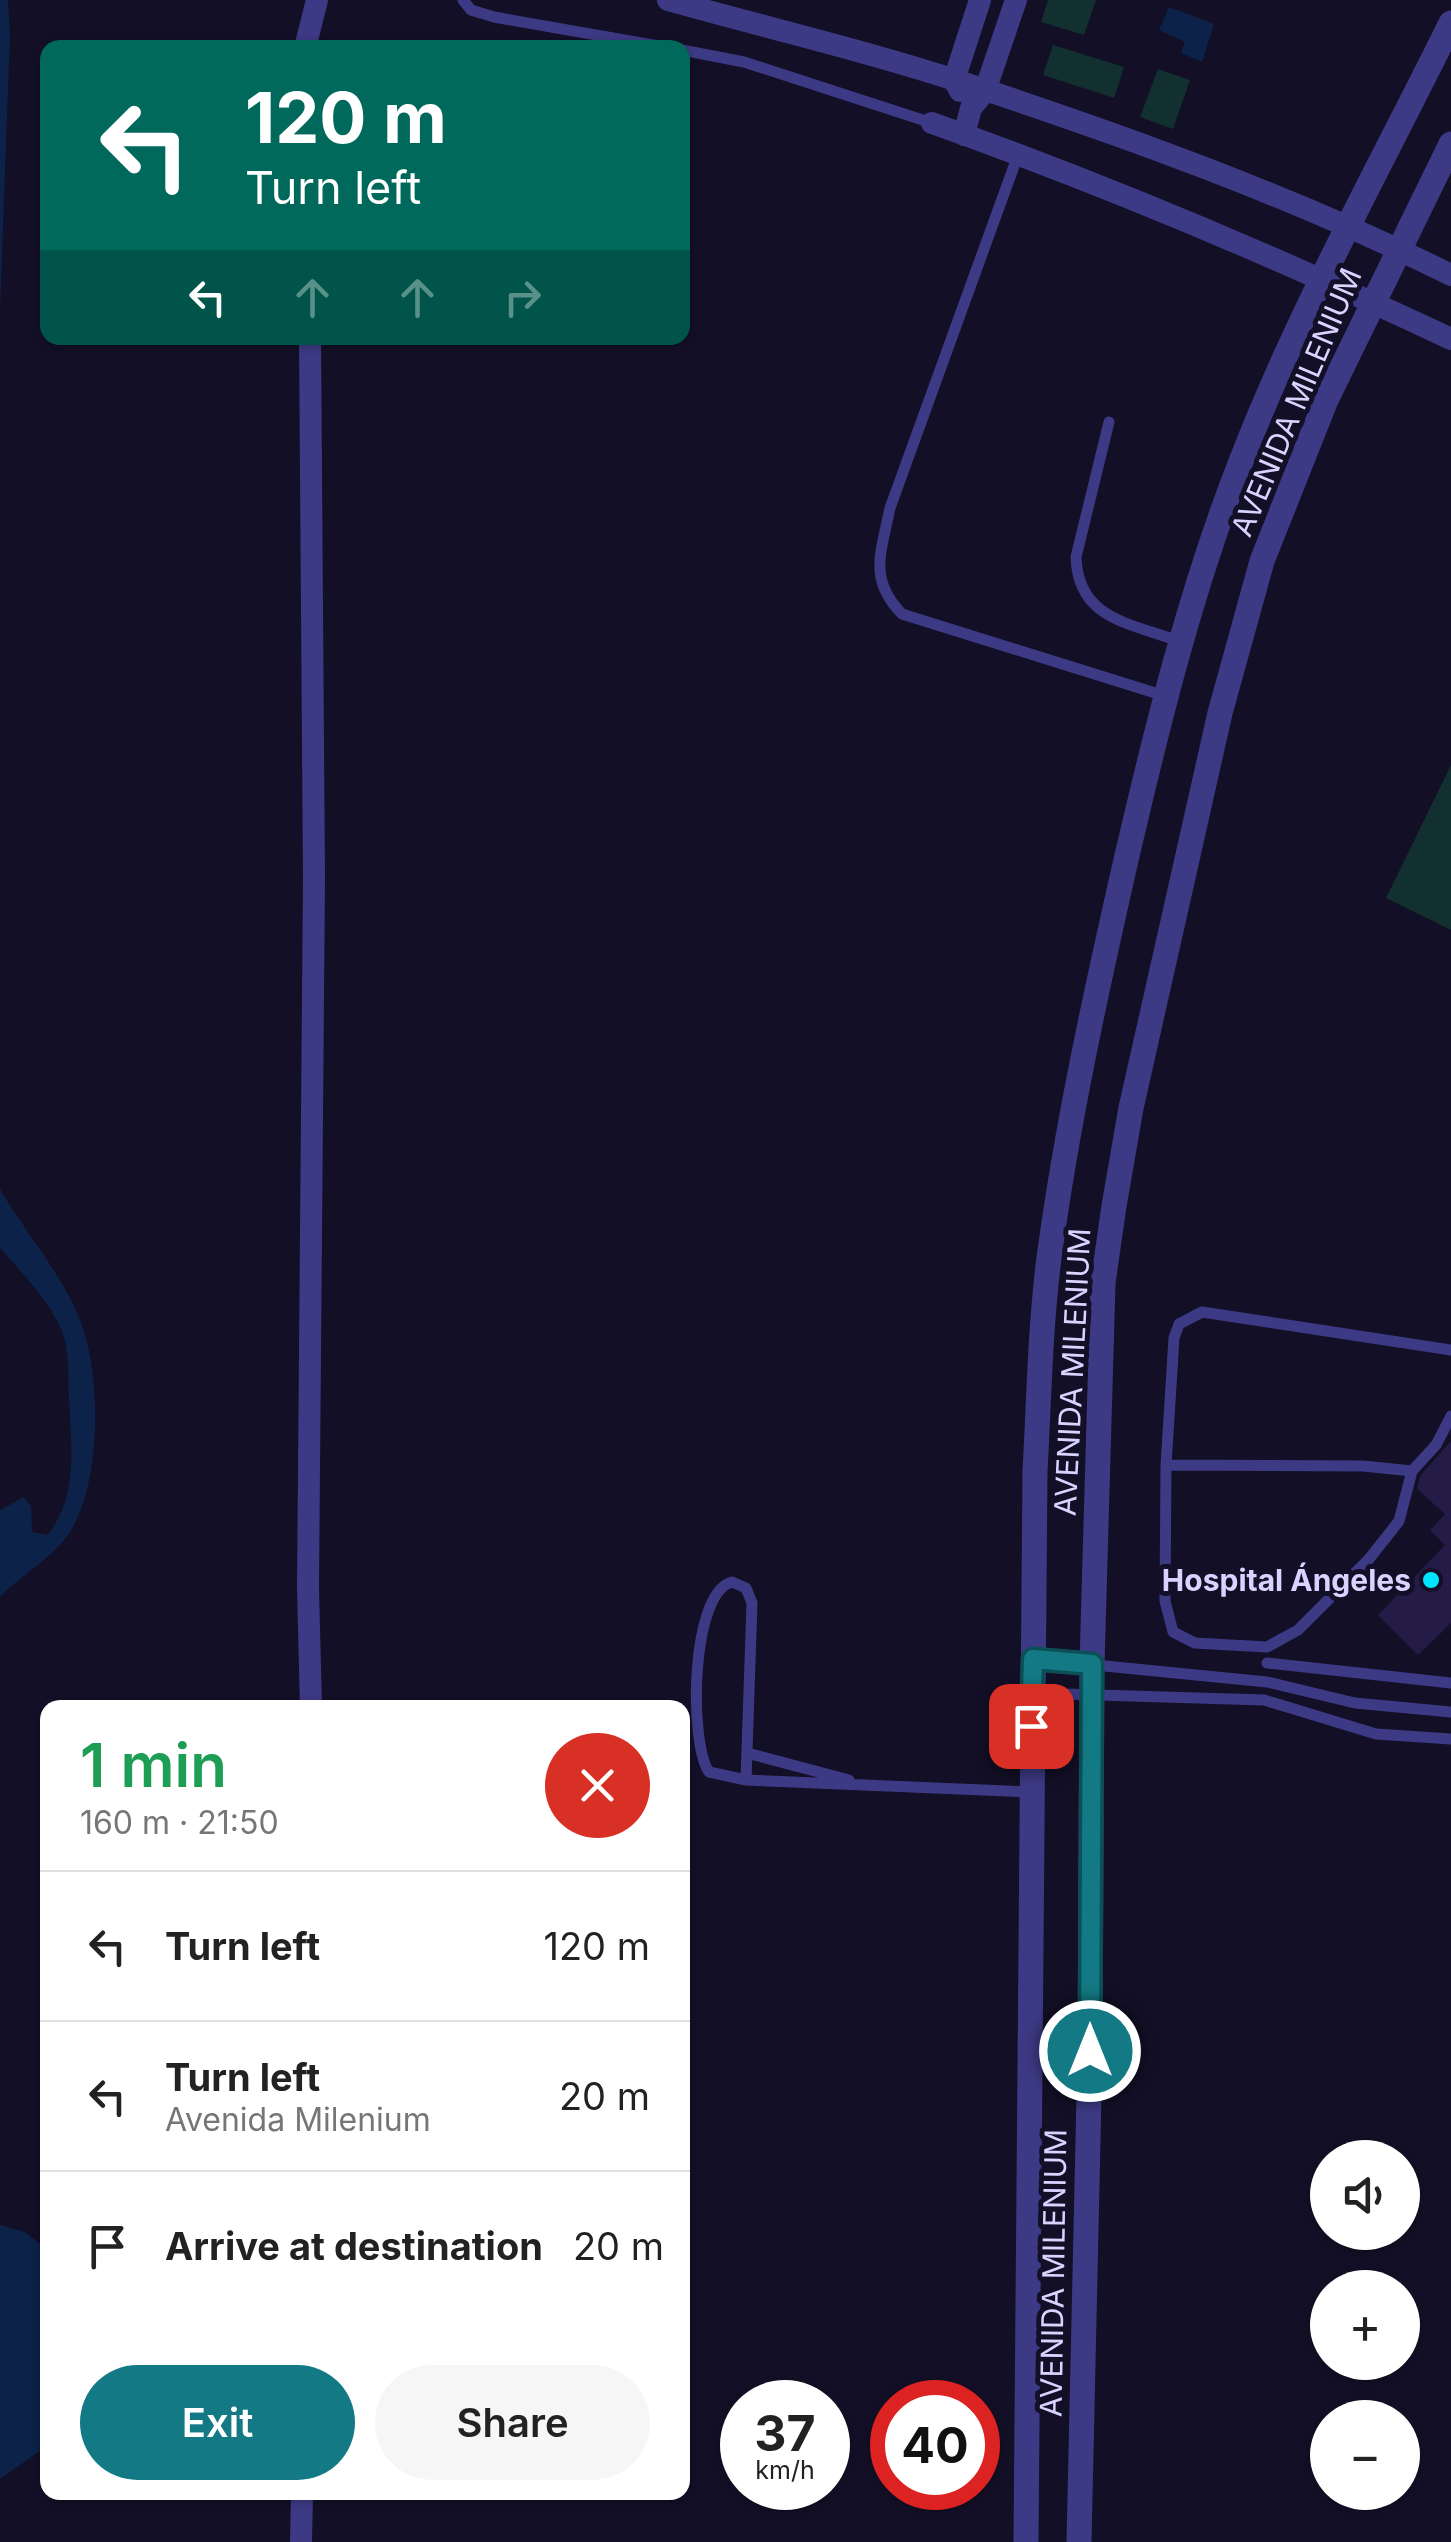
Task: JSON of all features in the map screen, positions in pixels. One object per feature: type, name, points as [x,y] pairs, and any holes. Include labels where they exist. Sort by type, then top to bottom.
[{"type":"street","points":[[307,40],[317,0]]},
{"type":"street","points":[[668,0],[954,80],[978,100],[1097,128],[1350,227],[1451,275]]},
{"type":"street","points":[[954,80],[980,0]]},
{"type":"street","points":[[964,134],[1016,0]]},
{"type":"street","name":"AVENIDA MILENIUM","points":[[1026,2542],[1035,1472],[1049,1260],[1088,1031],[1165,696],[1181,642],[1240,462],[1324,279],[1451,23]]},
{"type":"street","name":"AVENIDA MILENIUM","points":[[932,123],[1093,182],[1324,279]]},
{"type":"street","name":"AVENIDA MILENIUM","points":[[1079,2542],[1090,2051],[1091,1694],[1102,1283],[1131,1108],[1220,713],[1262,562],[1298,465],[1451,144]]},
{"type":"street","points":[[1324,279],[1451,339]]},
{"type":"street","points":[[310,345],[314,879],[308,1569],[311,1700]]},
{"type":"street","points":[[301,2542],[302,2500]]},
{"type":"lane","points":[[463,0],[471,10],[494,17],[625,40]]},
{"type":"lane","points":[[690,52],[744,62],[932,123]]},
{"type":"lane","points":[[1018,154],[890,508],[880,558],[883,594],[902,614],[1165,696]]},
{"type":"lane","points":[[1109,422],[1076,557],[1077,578],[1084,596],[1098,610],[1181,642]]},
{"type":"lane","points":[[1451,1350],[1202,1312],[1179,1324],[1174,1338],[1166,1465],[1165,1600],[1173,1632],[1194,1643],[1267,1646],[1298,1630],[1369,1559],[1399,1521],[1412,1471],[1436,1444],[1451,1416]]},
{"type":"lane","points":[[1166,1465],[1362,1466],[1412,1471]]},
{"type":"lane","points":[[746,1780],[752,1597],[746,1588],[732,1582],[716,1591],[700,1630],[700,1753],[709,1772],[746,1780],[1030,1792]]},
{"type":"lane","points":[[1264,1700],[1267,1646]]},
{"type":"lane","points":[[1033,1659],[1268,1682],[1356,1703],[1451,1712]]},
{"type":"lane","points":[[1267,1662],[1451,1683]]},
{"type":"lane","points":[[1032,1693],[1264,1700],[1376,1734],[1451,1739]]},
{"type":"lane","points":[[747,1754],[868,1785]]},
{"type":"green space","points":[[1048,0],[1096,0],[1084,35],[1041,22]]},
{"type":"green space","points":[[1053,45],[1124,67],[1114,98],[1043,75]]},
{"type":"green space","points":[[1158,69],[1190,80],[1173,129],[1140,117]]},
{"type":"green space","points":[[1451,765],[1451,930],[1386,898]]},
{"type":"water","points":[[0,0],[8,0],[10,35],[0,310]]},
{"type":"water","points":[[1169,7],[1214,24],[1202,62],[1181,53],[1185,42],[1159,30]]},
{"type":"water","points":[[0,1189],[53,1270],[80,1320],[92,1370],[95,1429],[87,1488],[68,1535],[0,1597],[0,1510],[24,1497],[31,1506],[32,1532],[47,1535],[69,1487],[71,1452],[64,1337],[41,1296],[0,1248]]},
{"type":"water","points":[[0,2225],[25,2232],[40,2244],[40,2451],[0,2479]]},
{"type":"building","name":"Hospital Ángeles","points":[[1451,1441],[1451,1623],[1418,1655],[1378,1615],[1445,1545],[1430,1530],[1445,1514],[1417,1489],[1420,1476]]},
{"type":"place","name":"Hospital Ángeles","points":[[1431,1580]]},
{"type":"route","points":[[1031,1726],[1033,1659],[1092,1664],[1090,2051]]}]
